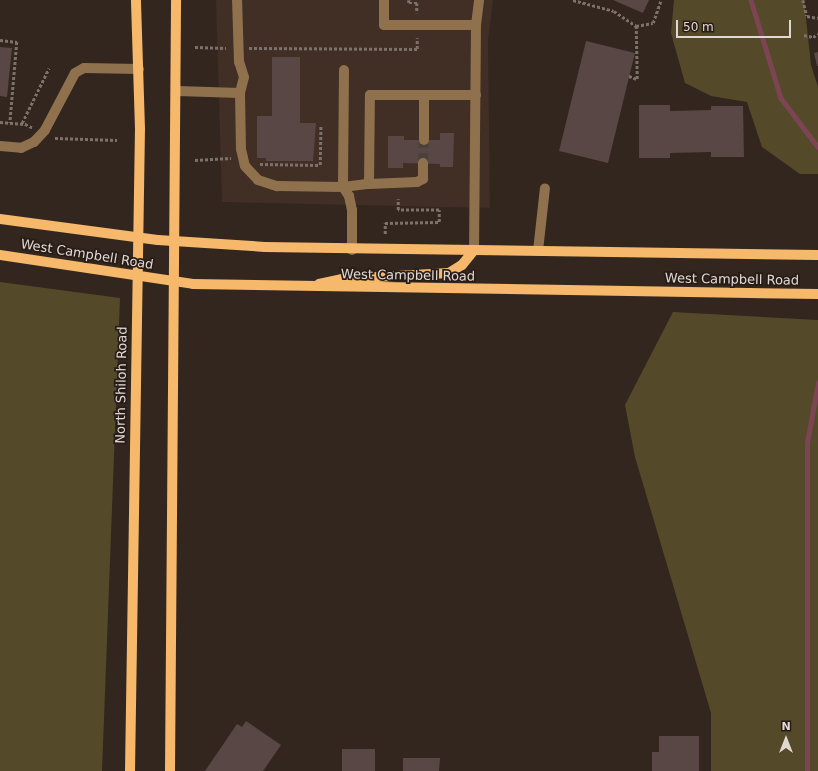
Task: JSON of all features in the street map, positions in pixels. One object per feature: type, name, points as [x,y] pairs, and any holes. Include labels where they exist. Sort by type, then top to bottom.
[{"type":"main road","name":"North Shiloh Road","points":[[130,771],[139,69],[136,0]]},
{"type":"main road","points":[[170,771],[177,91],[176,0]]},
{"type":"main road","name":"West Campbell Road","points":[[0,219],[175,242],[352,250],[538,250],[818,255]]},
{"type":"main road","points":[[301,288],[342,279],[449,273],[462,265],[474,250]]},
{"type":"main road","name":"West Campbell Road","points":[[0,255],[175,282],[301,288],[818,294]]},
{"type":"lane","points":[[237,0],[239,62],[244,77],[240,92],[241,149],[245,166],[258,180],[277,186],[343,187],[368,184],[417,182],[423,179],[423,163]]},
{"type":"lane","points":[[384,0],[384,25],[476,25]]},
{"type":"lane","points":[[474,250],[476,25],[479,0]]},
{"type":"lane","points":[[0,146],[21,148],[34,142],[45,130],[74,73],[84,68],[139,69]]},
{"type":"lane","points":[[344,70],[343,187],[349,196],[352,210],[352,250]]},
{"type":"lane","points":[[177,91],[240,92]]},
{"type":"lane","points":[[368,184],[370,95],[476,95]]},
{"type":"lane","points":[[424,96],[424,140]]},
{"type":"lane","points":[[538,250],[545,188]]},
{"type":"path","points":[[409,0],[409,3],[417,3],[417,16]]},
{"type":"path","points":[[572,0],[614,11],[636,26],[653,23],[661,0]]},
{"type":"path","points":[[803,0],[807,16],[818,18]]},
{"type":"path","points":[[629,76],[638,78],[636,26]]},
{"type":"path","points":[[804,35],[813,37],[818,34]]},
{"type":"path","points":[[249,48],[417,49],[417,35]]},
{"type":"path","points":[[0,40],[17,42],[10,123]]},
{"type":"path","points":[[195,47],[228,48]]},
{"type":"path","points":[[26,125],[22,122],[49,68]]},
{"type":"path","points":[[0,122],[26,125],[35,129]]},
{"type":"path","points":[[259,164],[320,165],[321,126]]},
{"type":"path","points":[[52,137],[58,139],[117,140]]},
{"type":"path","points":[[195,160],[232,158]]},
{"type":"path","points":[[385,234],[385,222],[439,222],[439,210],[398,210],[398,199]]},
{"type":"shaded area","points":[[216,0],[493,0],[488,41],[490,208],[222,202]]},
{"type":"shaded area","points":[[674,0],[804,0],[811,65],[818,87],[818,174],[800,174],[762,147],[747,102],[711,96],[685,83],[671,33]]},
{"type":"shaded area","points":[[0,282],[120,298],[102,771],[0,771]]},
{"type":"shaded area","points":[[673,312],[818,320],[818,771],[711,771],[711,713],[635,457],[625,405]]},
{"type":"building","points":[[613,0],[649,0],[643,13]]},
{"type":"building","points":[[586,41],[635,53],[608,163],[559,151]]},
{"type":"building","points":[[0,47],[12,48],[7,97],[0,96]]},
{"type":"building","points":[[818,52],[818,66],[817,66],[814,53]]},
{"type":"building","points":[[272,57],[300,57],[300,123],[316,123],[313,161],[266,161],[266,158],[257,158],[257,116],[272,116]]},
{"type":"building","points":[[639,105],[670,105],[670,111],[711,110],[711,106],[743,106],[744,157],[711,157],[711,152],[670,153],[670,158],[639,158]]},
{"type":"building","points":[[440,133],[454,133],[453,167],[440,167],[440,164],[403,163],[403,168],[388,168],[388,136],[404,136],[404,140],[440,140]]},
{"type":"building","points":[[246,721],[281,745],[263,771],[205,771],[237,724],[242,727]]},
{"type":"building","points":[[659,736],[699,736],[699,771],[652,771],[652,752],[659,752]]},
{"type":"building","points":[[342,749],[375,749],[375,771],[342,771]]},
{"type":"building","points":[[403,758],[440,758],[439,771],[403,771]]},
{"type":"waterway","points":[[751,0],[781,98],[818,147]]},
{"type":"waterway","points":[[807,771],[807,443],[818,383]]},
{"type":"tunnel","points":[[423,163],[424,140]]}]
